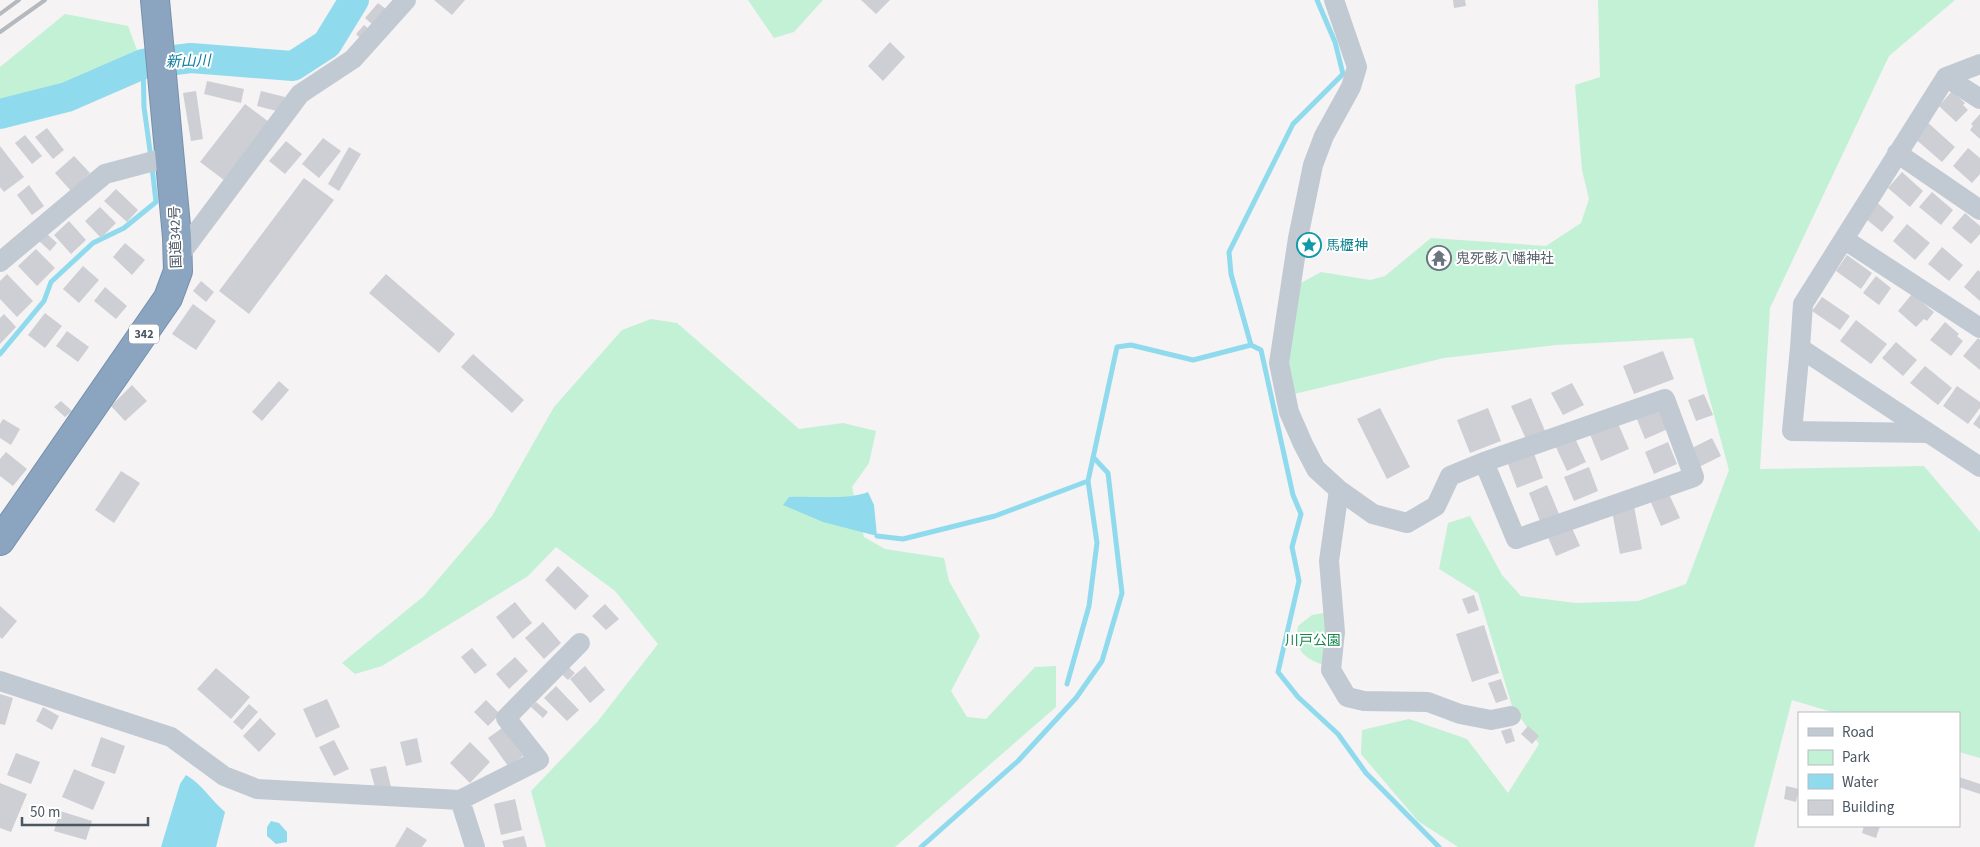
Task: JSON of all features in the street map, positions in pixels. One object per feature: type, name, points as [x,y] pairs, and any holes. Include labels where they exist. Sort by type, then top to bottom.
[{"type":"highway","name":"国道342号","points":[[0,541],[168,298],[178,271],[165,91],[155,0]]},
{"type":"street","points":[[178,256],[300,94],[354,60],[406,0]]},
{"type":"street","points":[[1334,0],[1357,67],[1352,87],[1324,136],[1313,165],[1298,238],[1279,363],[1289,412],[1316,469],[1339,490],[1373,514],[1407,523],[1436,506],[1450,476],[1484,462],[1665,399],[1694,477],[1516,539],[1484,462]]},
{"type":"street","points":[[1928,433],[1792,431],[1803,304],[1946,77],[1980,64]]},
{"type":"street","points":[[1946,77],[1980,99]]},
{"type":"street","points":[[1897,153],[1980,210]]},
{"type":"street","points":[[0,262],[105,174],[169,157]]},
{"type":"street","points":[[1845,240],[1980,328]]},
{"type":"street","points":[[1800,348],[1980,467]]},
{"type":"street","points":[[1339,490],[1329,561],[1335,632],[1331,670],[1347,697],[1364,701],[1428,702],[1460,714],[1491,720],[1510,716]]},
{"type":"street","points":[[0,681],[171,737],[224,776],[257,789],[460,800],[539,760],[506,718],[580,643]]},
{"type":"street","points":[[460,800],[474,847]]},
{"type":"green space","points":[[748,0],[823,0],[794,32],[774,38]]},
{"type":"green space","points":[[1598,0],[1955,0],[1889,56],[1770,308],[1760,469],[1924,466],[1980,532],[1980,758],[1960,752],[1960,712],[1832,712],[1792,700],[1754,847],[1458,847],[1418,821],[1361,754],[1362,730],[1409,719],[1467,739],[1508,793],[1539,744],[1512,706],[1478,593],[1439,569],[1448,523],[1470,516],[1502,575],[1521,596],[1576,603],[1638,601],[1686,584],[1729,470],[1693,338],[1556,345],[1444,358],[1290,395],[1286,355],[1292,288],[1321,272],[1370,280],[1385,276],[1431,238],[1546,246],[1581,223],[1589,199],[1582,170],[1575,85],[1600,77]]},
{"type":"green space","points":[[65,14],[128,26],[139,55],[84,80],[0,99],[0,67]]},
{"type":"green space","points":[[651,319],[677,323],[799,429],[843,423],[876,431],[869,463],[852,487],[864,537],[885,549],[944,558],[949,581],[980,636],[951,691],[967,717],[986,719],[1035,667],[1056,666],[1056,707],[895,847],[546,847],[531,791],[598,721],[658,644],[615,591],[556,547],[528,576],[382,666],[355,674],[342,663],[424,596],[492,516],[554,407],[622,330]]},
{"type":"green space","name":"川戸公園","points":[[1329,612],[1330,667],[1308,658],[1300,649],[1297,635],[1298,626],[1312,615]]},
{"type":"water","points":[[868,492],[874,505],[877,536],[823,522],[783,505],[789,497],[841,497]]},
{"type":"water","points":[[186,775],[197,783],[225,812],[216,847],[161,847],[180,784]]},
{"type":"water","points":[[271,821],[279,823],[287,832],[287,842],[276,844],[267,836],[267,827]]},
{"type":"building","points":[[434,0],[465,0],[452,15]]},
{"type":"building","points":[[861,0],[890,0],[876,14]]},
{"type":"building","points":[[1453,0],[1465,0],[1466,6],[1454,8]]},
{"type":"building","points":[[378,3],[387,10],[374,26],[365,18]]},
{"type":"building","points":[[364,25],[370,30],[361,39],[356,34]]},
{"type":"building","points":[[890,42],[905,57],[883,81],[868,66]]},
{"type":"building","points":[[207,81],[244,89],[241,103],[204,94]]},
{"type":"building","points":[[196,91],[203,139],[191,141],[183,93]]},
{"type":"building","points":[[261,91],[285,97],[281,112],[257,106]]},
{"type":"building","points":[[1952,91],[1965,103],[1963,105],[1968,110],[1956,122],[1939,106]]},
{"type":"building","points":[[245,104],[269,122],[224,180],[200,162]]},
{"type":"building","points":[[1980,114],[1980,139],[1970,130],[1973,126],[1971,124]]},
{"type":"building","points":[[1926,121],[1955,147],[1942,162],[1913,137]]},
{"type":"building","points":[[47,128],[64,150],[53,159],[35,137]]},
{"type":"building","points":[[25,135],[42,156],[32,164],[15,143]]},
{"type":"building","points":[[323,138],[341,151],[319,178],[302,164]]},
{"type":"building","points":[[286,141],[302,154],[285,174],[269,161]]},
{"type":"building","points":[[0,146],[24,177],[4,192],[0,187]]},
{"type":"building","points":[[349,147],[361,154],[339,191],[328,184]]},
{"type":"building","points":[[1968,148],[1980,158],[1980,174],[1972,183],[1953,166]]},
{"type":"building","points":[[74,156],[90,173],[71,191],[55,173]]},
{"type":"building","points":[[1902,172],[1923,191],[1910,207],[1888,188]]},
{"type":"building","points":[[304,178],[334,200],[249,314],[219,291]]},
{"type":"building","points":[[29,185],[44,206],[32,215],[17,195]]},
{"type":"building","points":[[116,189],[138,210],[127,222],[104,201]]},
{"type":"building","points":[[1932,192],[1953,210],[1941,225],[1919,207]]},
{"type":"building","points":[[1874,200],[1894,217],[1882,232],[1861,215]]},
{"type":"building","points":[[100,207],[116,223],[101,238],[85,221]]},
{"type":"building","points":[[1965,213],[1980,226],[1980,234],[1971,244],[1952,228]]},
{"type":"building","points":[[69,221],[86,240],[71,254],[54,235]]},
{"type":"building","points":[[1907,224],[1930,243],[1915,260],[1893,241]]},
{"type":"building","points":[[46,233],[57,243],[50,251],[39,241]]},
{"type":"building","points":[[125,243],[145,260],[132,275],[113,257]]},
{"type":"building","points":[[1942,247],[1963,265],[1949,281],[1928,264]]},
{"type":"building","points":[[36,249],[55,268],[37,286],[18,266]]},
{"type":"building","name":"鬼死骸八幡神社","points":[[1435,252],[1447,253],[1446,267],[1435,266],[1435,261],[1430,260]]},
{"type":"building","points":[[1847,255],[1872,273],[1861,289],[1836,271]]},
{"type":"building","points":[[83,266],[99,280],[79,303],[63,289]]},
{"type":"building","points":[[1978,270],[1980,272],[1980,301],[1964,287]]},
{"type":"building","points":[[7,274],[33,301],[17,317],[0,299],[0,281]]},
{"type":"building","points":[[386,274],[455,334],[439,353],[369,293]]},
{"type":"building","points":[[1876,276],[1891,288],[1879,305],[1863,293]]},
{"type":"building","points":[[201,281],[214,292],[206,302],[193,291]]},
{"type":"building","points":[[105,287],[127,306],[116,319],[94,301]]},
{"type":"building","points":[[1912,294],[1934,312],[1927,321],[1924,319],[1916,327],[1898,311]]},
{"type":"building","points":[[1822,297],[1850,316],[1840,330],[1812,311]]},
{"type":"building","points":[[193,304],[216,321],[196,350],[172,334]]},
{"type":"building","points":[[45,313],[62,326],[45,348],[28,335]]},
{"type":"building","points":[[4,314],[16,327],[0,344],[0,318]]},
{"type":"building","points":[[1856,320],[1887,344],[1871,364],[1840,341]]},
{"type":"building","points":[[1945,322],[1959,334],[1957,336],[1963,341],[1951,356],[1930,340]]},
{"type":"building","points":[[67,331],[89,347],[78,362],[56,346]]},
{"type":"building","points":[[1978,338],[1980,340],[1980,370],[1963,356]]},
{"type":"building","points":[[1896,342],[1917,360],[1903,376],[1882,358]]},
{"type":"building","points":[[1663,351],[1674,379],[1634,394],[1623,366]]},
{"type":"building","points":[[473,354],[524,400],[512,413],[461,367]]},
{"type":"building","points":[[1925,366],[1952,388],[1938,405],[1910,383]]},
{"type":"building","points":[[279,381],[289,390],[262,421],[252,412]]},
{"type":"building","points":[[1572,383],[1584,405],[1563,415],[1551,393]]},
{"type":"building","points":[[132,385],[147,401],[125,421],[111,406]]},
{"type":"building","points":[[1957,386],[1980,402],[1980,408],[1968,424],[1943,406]]},
{"type":"building","points":[[1704,394],[1713,415],[1696,421],[1688,400]]},
{"type":"building","points":[[1531,398],[1545,431],[1526,439],[1511,406]]},
{"type":"building","points":[[61,401],[72,411],[65,417],[54,407]]},
{"type":"building","points":[[1380,408],[1410,467],[1387,479],[1357,419]]},
{"type":"building","points":[[1488,408],[1501,441],[1470,453],[1457,420]]},
{"type":"building","points":[[1659,408],[1668,429],[1645,439],[1636,417]]},
{"type":"building","points":[[1980,414],[1980,429],[1973,424]]},
{"type":"building","points":[[3,419],[20,429],[11,445],[0,438],[0,424]]},
{"type":"building","points":[[1617,421],[1629,449],[1601,461],[1589,432]]},
{"type":"building","points":[[1574,436],[1586,462],[1567,471],[1555,445]]},
{"type":"building","points":[[1712,438],[1721,456],[1699,467],[1690,449]]},
{"type":"building","points":[[1668,442],[1677,464],[1654,474],[1645,452]]},
{"type":"building","points":[[1533,451],[1543,478],[1517,488],[1507,461]]},
{"type":"building","points":[[6,452],[27,469],[13,486],[0,476],[0,459]]},
{"type":"building","points":[[1589,467],[1598,491],[1574,501],[1564,477]]},
{"type":"building","points":[[121,471],[140,483],[114,523],[95,510]]},
{"type":"building","points":[[1547,485],[1559,514],[1540,521],[1529,493]]},
{"type":"building","points":[[1668,492],[1680,518],[1661,526],[1650,500]]},
{"type":"building","points":[[1634,506],[1642,549],[1620,554],[1612,511]]},
{"type":"building","points":[[1569,521],[1580,546],[1556,556],[1545,530]]},
{"type":"building","points":[[558,566],[589,596],[575,610],[545,580]]},
{"type":"building","points":[[1474,595],[1479,610],[1468,614],[1462,599]]},
{"type":"building","points":[[515,602],[532,623],[513,639],[496,617]]},
{"type":"building","points":[[605,604],[619,619],[606,630],[592,616]]},
{"type":"building","points":[[0,606],[17,621],[2,639],[0,637]]},
{"type":"building","points":[[543,622],[561,643],[544,659],[525,638]]},
{"type":"building","points":[[1484,625],[1499,673],[1472,682],[1456,634]]},
{"type":"building","points":[[472,648],[487,665],[475,674],[461,657]]},
{"type":"building","points":[[515,657],[528,671],[509,689],[496,674]]},
{"type":"building","points":[[565,664],[575,673],[568,680],[558,671]]},
{"type":"building","points":[[585,666],[605,690],[590,703],[570,679]]},
{"type":"building","points":[[216,668],[250,697],[231,719],[197,689]]},
{"type":"building","points":[[1501,679],[1508,699],[1496,703],[1488,683]]},
{"type":"building","points":[[556,686],[579,710],[567,721],[544,698]]},
{"type":"building","points":[[0,694],[13,698],[5,725],[0,724]]},
{"type":"building","points":[[327,699],[340,727],[316,738],[303,709]]},
{"type":"building","points":[[486,700],[500,714],[488,726],[474,712]]},
{"type":"building","points":[[536,702],[548,712],[543,718],[531,707]]},
{"type":"building","points":[[249,704],[258,712],[242,730],[233,722]]},
{"type":"building","points":[[43,707],[59,716],[52,730],[36,721]]},
{"type":"building","points":[[260,718],[276,734],[259,752],[243,736]]},
{"type":"building","points":[[1528,726],[1539,736],[1532,744],[1521,734]]},
{"type":"building","points":[[502,728],[523,756],[508,766],[488,738]]},
{"type":"building","points":[[1511,728],[1515,741],[1506,744],[1501,731]]},
{"type":"building","points":[[101,737],[125,746],[115,774],[91,766]]},
{"type":"building","points":[[417,738],[422,762],[406,766],[400,742]]},
{"type":"building","points":[[334,740],[349,769],[334,776],[319,747]]},
{"type":"building","points":[[470,742],[490,762],[470,783],[450,763]]},
{"type":"building","points":[[16,753],[40,762],[31,784],[7,775]]},
{"type":"building","points":[[386,766],[391,787],[376,791],[370,769]]},
{"type":"building","points":[[74,769],[105,782],[93,810],[62,797]]},
{"type":"building","points":[[1960,777],[1980,784],[1980,794],[1960,787]]},
{"type":"building","points":[[0,783],[27,794],[11,832],[0,828]]},
{"type":"building","points":[[1786,786],[1798,789],[1796,802],[1784,799]]},
{"type":"building","points":[[515,799],[522,830],[501,835],[494,804]]},
{"type":"building","points":[[60,811],[92,821],[86,840],[54,831]]},
{"type":"building","points":[[407,827],[427,840],[422,847],[395,847]]},
{"type":"building","points":[[1864,827],[1880,827],[1876,838],[1862,833]]},
{"type":"building","points":[[524,836],[527,847],[504,847],[502,841]]},
{"type":"waterway","name":"新山川","points":[[0,114],[67,97],[143,64],[191,58],[293,66],[327,44],[354,0]]},
{"type":"waterway","points":[[1317,0],[1335,42],[1343,74],[1293,124],[1229,252],[1231,274],[1251,345],[1261,350],[1293,495],[1301,514],[1292,547],[1299,581],[1278,672],[1298,697],[1338,734],[1366,773],[1439,847]]},
{"type":"waterway","points":[[143,64],[144,107],[151,158]]},
{"type":"waterway","points":[[0,354],[44,301],[51,282],[93,243],[124,228],[156,202],[152,167]]},
{"type":"waterway","points":[[1067,684],[1089,606],[1097,543],[1088,481],[1117,347],[1131,345],[1193,360],[1251,345]]},
{"type":"waterway","points":[[921,847],[1018,761],[1076,698],[1102,661],[1122,593],[1108,473],[1093,457]]},
{"type":"waterway","points":[[877,536],[903,539],[995,516],[1088,481]]},
{"type":"railway","points":[[0,14],[19,0]]},
{"type":"railway","points":[[0,32],[45,0]]},
{"type":"place","name":"馬櫪神","points":[[1309,245]]},
{"type":"place","name":"鬼死骸八幡神社","points":[[1439,258]]}]
